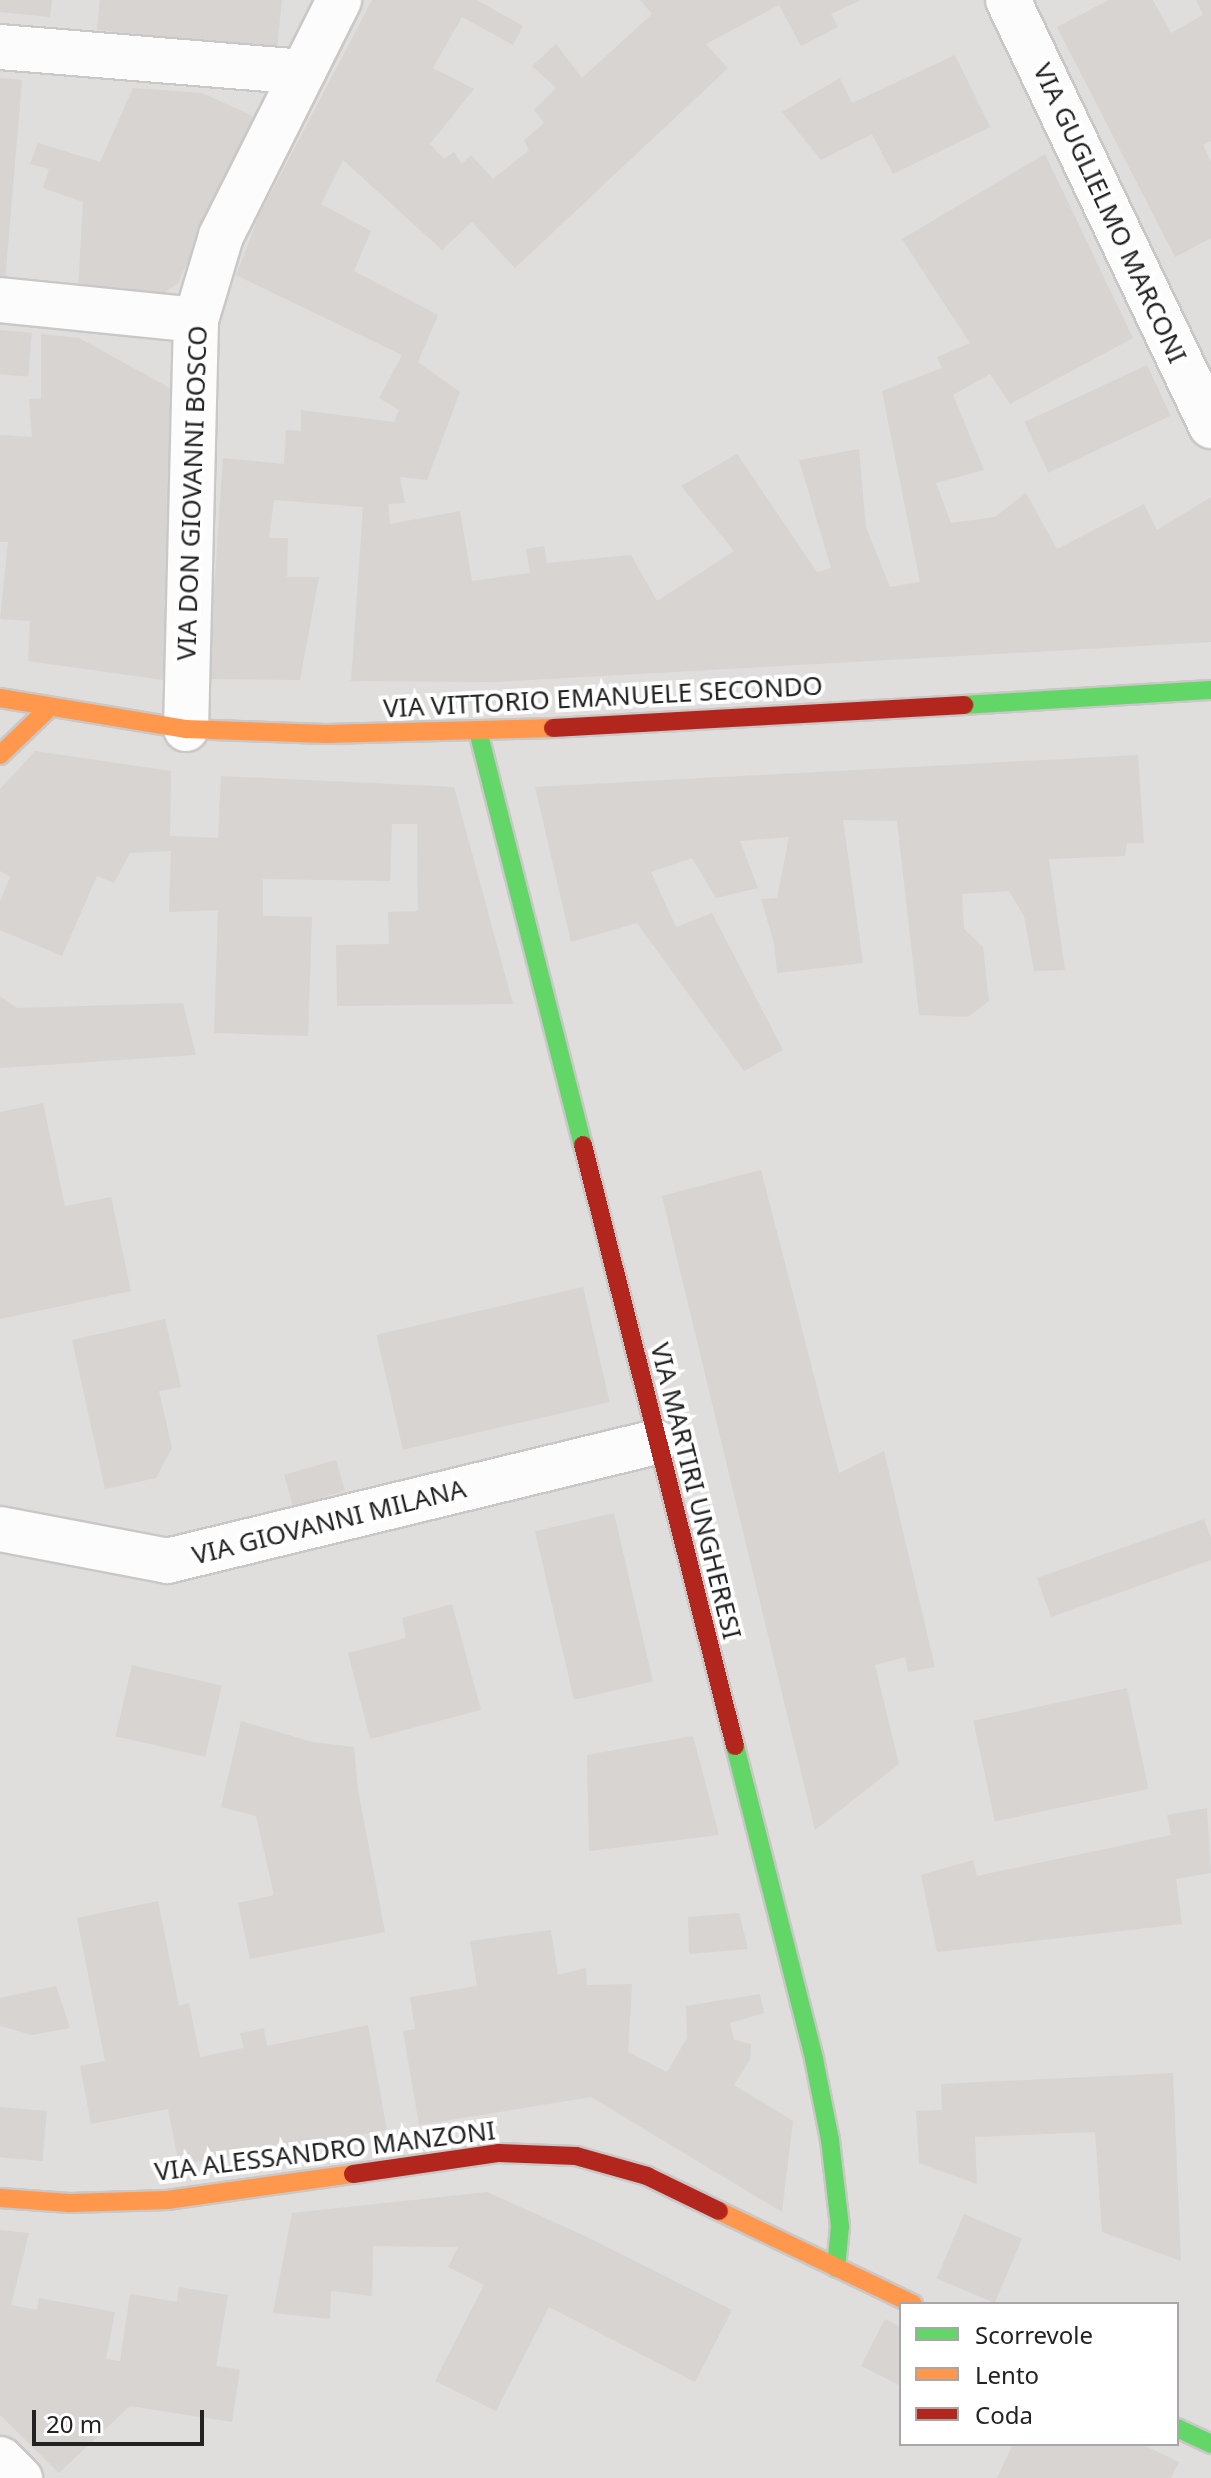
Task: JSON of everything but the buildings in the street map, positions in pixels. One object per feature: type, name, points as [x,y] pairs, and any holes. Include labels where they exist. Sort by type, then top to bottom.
[{"type":"street","name":"VIA DON GIOVANNI BOSCO","points":[[186,729],[196,320],[221,236],[339,0]]},
{"type":"street","name":"VIA GUGLIELMO MARCONI","points":[[1022,5],[1211,426]]},
{"type":"street","points":[[0,47],[303,72]]},
{"type":"street","points":[[0,300],[196,320]]},
{"type":"street","name":"VIA VITTORIO EMANUELE SECONDO","points":[[0,698],[186,729],[325,734],[608,727],[1211,690]]},
{"type":"street","points":[[0,755],[50,707]]},
{"type":"street","name":"VIA MARTIRI UNGHERESI","points":[[478,731],[814,2059],[830,2140],[838,2212],[836,2268]]},
{"type":"street","name":"VIA GIOVANNI MILANA","points":[[0,1529],[167,1561],[656,1442]]},
{"type":"street","name":"VIA ALESSANDRO MANZONI","points":[[0,2198],[70,2203],[167,2200],[499,2153],[576,2156],[647,2176],[909,2302]]},
{"type":"street","points":[[1179,2429],[1211,2444]]},
{"type":"street","points":[[0,2459],[20,2478]]},
{"type":"shaded area","points":[[0,0],[1211,0],[1211,2478],[0,2478]]},
{"type":"traffic: fast","points":[[964,705],[1211,690]]},
{"type":"traffic: fast","points":[[478,731],[583,1145]]},
{"type":"traffic: fast","points":[[735,1746],[814,2059],[830,2140],[840,2226],[836,2268]]},
{"type":"traffic: fast","points":[[1179,2429],[1211,2444]]},
{"type":"traffic: slow","points":[[0,698],[186,729],[325,734],[553,728]]},
{"type":"traffic: slow","points":[[0,755],[50,707]]},
{"type":"traffic: slow","points":[[0,2198],[70,2203],[167,2200],[353,2174]]},
{"type":"traffic: slow","points":[[719,2211],[909,2302]]},
{"type":"traffic: jam","points":[[553,728],[964,705]]},
{"type":"traffic: jam","points":[[583,1145],[735,1746]]},
{"type":"traffic: jam","points":[[353,2174],[499,2153],[576,2156],[647,2176],[719,2211]]}]
